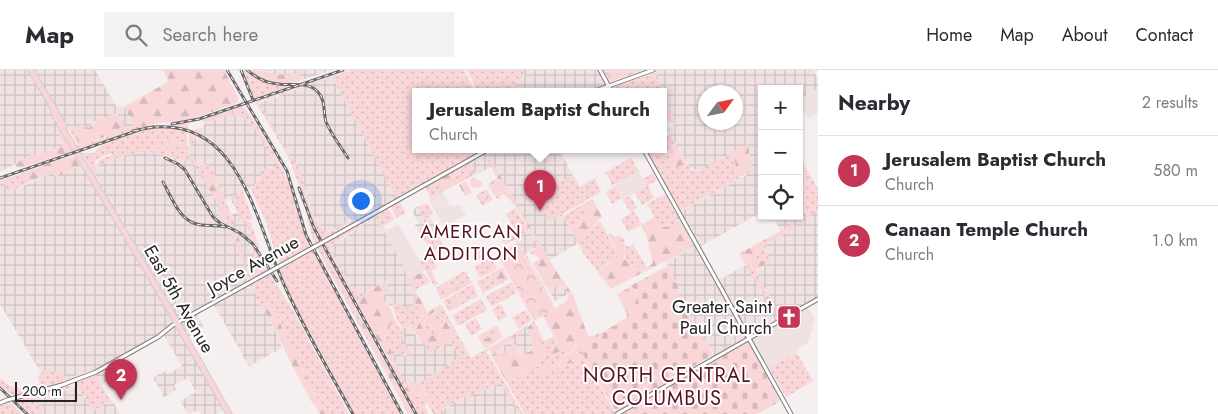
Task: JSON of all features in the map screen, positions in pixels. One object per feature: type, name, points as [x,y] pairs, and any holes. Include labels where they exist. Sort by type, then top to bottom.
[{"type":"main road","name":"East 5th Avenue","points":[[31,70],[53,108],[55,116],[229,414]]},
{"type":"street","points":[[600,70],[608,86]]},
{"type":"street","points":[[603,88],[653,70]]},
{"type":"street","name":"Joyce Avenue","points":[[0,403],[62,385],[96,372],[158,337],[177,323],[482,153]]},
{"type":"street","points":[[646,153],[791,414]]},
{"type":"street","points":[[617,414],[818,299]]},
{"type":"shaded area","points":[[0,70],[95,70],[116,106],[124,107],[134,125],[127,129],[95,121],[89,128],[81,125],[63,132],[58,131],[64,145],[32,155],[0,172]]},
{"type":"shaded area","points":[[262,70],[297,70],[297,73],[287,76]]},
{"type":"shaded area","points":[[306,70],[333,70],[302,80],[299,74]]},
{"type":"shaded area","points":[[522,70],[603,70],[612,88],[517,88],[514,82],[525,76]]},
{"type":"shaded area","points":[[655,70],[813,70],[818,79],[818,88],[803,97],[803,85],[758,85],[758,214],[701,246],[719,280],[746,265],[772,308],[775,306],[757,274],[757,271],[770,262],[764,245],[794,229],[793,224],[781,231],[775,220],[803,220],[803,210],[807,217],[818,211],[818,299],[749,338],[749,342],[716,359],[677,291],[680,289],[666,262],[688,250],[692,244],[676,214],[752,172],[748,144],[698,171],[690,168],[667,129],[675,124],[667,102],[667,88],[662,88]]},
{"type":"shaded area","points":[[332,77],[399,202],[375,215],[414,290],[415,303],[410,308],[403,309],[400,302],[390,306],[383,300],[382,297],[388,284],[387,281],[361,297],[356,288],[352,289],[329,247],[346,237],[369,220],[369,218],[359,224],[355,219],[326,233],[313,215],[307,194],[290,157],[258,103]]},
{"type":"shaded area","points":[[818,88],[818,113],[808,119],[803,111],[803,97]]},
{"type":"shaded area","points":[[233,115],[243,118],[254,126],[275,163],[279,162],[280,164],[276,167],[267,168],[251,189],[225,200],[212,169],[193,161],[188,147],[192,145],[201,128],[206,123]]},
{"type":"shaded area","points":[[146,151],[194,163],[219,205],[219,219],[233,227],[232,225],[235,223],[231,215],[240,212],[240,221],[245,219],[252,236],[249,238],[254,259],[248,265],[257,299],[272,323],[282,348],[249,366],[214,305],[197,314],[204,327],[188,337],[228,407],[216,414],[201,414],[199,410],[188,414],[180,401],[196,392],[188,378],[174,385],[176,390],[164,397],[153,378],[165,371],[167,374],[182,366],[163,334],[111,364],[118,375],[101,385],[96,376],[89,371],[66,379],[52,373],[50,369],[41,373],[0,304],[0,180],[2,180],[9,192],[53,173],[56,178],[81,165],[95,176],[95,167],[97,166],[121,156]]},
{"type":"shaded area","points":[[478,153],[561,153],[573,175],[534,195],[550,221],[562,214],[579,243],[549,260],[488,156],[486,157],[492,167],[478,174],[469,158]]},
{"type":"shaded area","points":[[639,171],[647,186],[623,200],[615,185]]},
{"type":"shaded area","points":[[442,192],[450,206],[453,205],[454,207],[459,204],[466,215],[444,227],[429,200]]},
{"type":"shaded area","points":[[417,207],[425,220],[430,217],[438,231],[424,240],[415,225],[419,223],[412,211]]},
{"type":"shaded area","points":[[398,224],[425,270],[409,279],[384,232]]},
{"type":"shaded area","points":[[529,230],[538,246],[524,255],[515,239]]},
{"type":"shaded area","points":[[563,286],[568,294],[555,301],[547,287]]},
{"type":"shaded area","points":[[807,306],[815,319],[808,343],[797,349],[798,352],[765,370],[749,339]]},
{"type":"shaded area","points":[[528,325],[527,330],[533,346],[530,352],[518,354],[509,349],[500,355],[492,357],[491,355],[494,351],[522,332],[521,329]]},
{"type":"shaded area","points":[[410,326],[418,339],[451,342],[460,357],[422,382],[405,384],[392,356],[398,353],[403,341],[404,335],[400,329]]},
{"type":"shaded area","points":[[501,383],[520,414],[444,414],[442,410],[461,399]]},
{"type":"shaded area","points":[[77,386],[93,411],[112,400],[120,414],[42,414],[42,410],[35,399]]},
{"type":"green space","points":[[163,70],[224,70],[237,95],[238,101],[235,104],[185,121],[159,123],[145,127],[134,125],[124,107],[166,83],[168,80]]},
{"type":"green space","points":[[242,70],[246,70],[265,82],[289,87],[254,100]]},
{"type":"green space","points":[[249,70],[290,75],[296,74],[297,70],[306,70],[299,74],[302,80],[281,83],[267,81]]},
{"type":"green space","points":[[351,70],[464,70],[473,88],[412,88],[412,153],[478,153],[397,199],[332,77],[258,102],[290,157],[298,167],[312,213],[326,233],[357,220],[322,240],[310,216],[289,158],[255,101]]},
{"type":"green space","points":[[467,70],[522,70],[525,76],[514,82],[517,88],[476,88]]},
{"type":"green space","points":[[603,70],[643,70],[610,82]]},
{"type":"green space","points":[[656,72],[662,88],[614,88]]},
{"type":"green space","points":[[667,102],[676,124],[674,125],[669,121],[667,122]]},
{"type":"green space","points":[[243,106],[279,162],[275,163],[272,160],[254,126],[243,118],[225,112]]},
{"type":"green space","points":[[225,112],[233,113],[234,115],[206,123],[203,122],[203,119]]},
{"type":"green space","points":[[117,113],[122,123],[120,128],[103,138],[78,145],[75,127],[83,125],[89,128],[98,119]]},
{"type":"green space","points":[[122,121],[127,129],[134,125],[145,127],[73,151],[71,147],[78,145],[69,130],[75,127],[79,145],[111,135],[120,126]]},
{"type":"green space","points":[[188,123],[187,143],[189,154],[194,161],[212,169],[235,224],[232,225],[233,228],[224,223],[226,220],[217,184],[207,172],[200,175],[194,163],[146,151],[121,156],[97,166],[99,160],[112,155],[111,153],[99,158],[95,162],[98,174],[95,176],[82,153],[93,153],[102,145],[144,130]],"holes":[[[180,138],[184,147],[156,147]]]},
{"type":"green space","points":[[201,128],[192,145],[189,146],[189,131]]},
{"type":"green space","points":[[61,129],[73,151],[23,167],[16,167],[15,164],[32,154],[36,155],[64,145],[58,131]]},
{"type":"green space","points":[[670,134],[690,169],[698,171],[731,153],[739,177],[742,177],[680,211],[647,153],[667,153],[667,136]]},
{"type":"green space","points":[[180,138],[186,142],[184,147],[156,148],[162,144]]},
{"type":"green space","points":[[748,144],[752,172],[739,177],[731,153]]},
{"type":"green space","points":[[677,148],[687,165],[675,166],[672,164],[671,155]]},
{"type":"green space","points":[[488,155],[549,260],[573,295],[588,336],[603,332],[626,318],[627,314],[617,294],[631,287],[637,293],[643,311],[580,347],[616,411],[582,359],[543,374],[538,372],[552,365],[559,365],[559,359],[577,348],[576,345],[551,355],[557,342],[543,316],[567,301],[568,294],[563,286],[546,287],[533,263],[540,259],[530,253],[538,246],[512,203],[503,194],[496,191],[498,180],[486,156]]},
{"type":"green space","points":[[76,156],[81,165],[56,178],[53,173],[29,182],[26,179],[29,174],[41,166]]},
{"type":"green space","points":[[631,158],[639,171],[612,186],[608,176],[604,173]]},
{"type":"green space","points":[[470,162],[478,173],[470,177],[463,165]]},
{"type":"green space","points":[[803,162],[818,189],[818,211],[807,217],[803,210]]},
{"type":"green space","points":[[280,164],[291,187],[303,230],[401,414],[354,414],[291,297],[279,269],[287,263],[285,260],[279,264],[266,222],[251,189],[262,177],[260,172]]},
{"type":"green space","points":[[463,165],[470,177],[458,184],[449,173]]},
{"type":"green space","points":[[40,167],[26,177],[29,182],[9,192],[2,180]]},
{"type":"green space","points":[[207,172],[217,186],[225,205],[228,216],[223,223],[219,219],[219,205],[200,175]]},
{"type":"green space","points":[[449,173],[458,184],[446,190],[441,182],[441,178]]},
{"type":"green space","points":[[653,173],[657,180],[648,186],[654,198],[642,205],[635,193],[647,186],[643,179]]},
{"type":"green space","points":[[573,175],[580,187],[595,178],[601,192],[550,221],[534,195]]},
{"type":"green space","points":[[441,178],[441,182],[446,190],[431,199],[425,187]]},
{"type":"green space","points":[[474,178],[482,182],[482,186],[474,188],[471,186],[469,180]]},
{"type":"green space","points":[[497,178],[497,192],[504,194],[497,199],[488,184]]},
{"type":"green space","points":[[466,181],[472,192],[465,196],[459,185]]},
{"type":"green space","points":[[615,186],[622,198],[612,204],[606,192]]},
{"type":"green space","points":[[486,189],[493,199],[482,206],[476,195]]},
{"type":"green space","points":[[243,192],[253,220],[238,220],[240,213],[237,212],[230,198]]},
{"type":"green space","points":[[665,194],[683,226],[660,227],[653,218],[654,216],[647,204]]},
{"type":"green space","points":[[630,196],[637,208],[630,212],[623,200]]},
{"type":"green space","points":[[592,199],[595,203],[592,202],[584,207],[587,217],[577,226],[573,233],[563,216]]},
{"type":"green space","points":[[399,201],[406,213],[396,218],[391,206]]},
{"type":"green space","points":[[589,202],[595,203],[602,217],[580,239],[575,236],[573,231],[587,217],[584,207]]},
{"type":"green space","points":[[427,203],[433,213],[425,220],[417,207]]},
{"type":"green space","points":[[387,208],[395,219],[383,226],[386,230],[384,232],[374,215]]},
{"type":"green space","points":[[515,208],[529,230],[518,236],[506,214]]},
{"type":"green space","points":[[634,211],[642,224],[628,232],[621,219]]},
{"type":"green space","points":[[309,216],[397,394],[314,243],[307,219]]},
{"type":"green space","points":[[369,218],[369,220],[329,247],[352,289],[356,288],[361,297],[357,303],[358,307],[324,243]]},
{"type":"green space","points":[[653,218],[660,227],[683,226],[691,242],[691,248],[611,289],[600,270],[619,257],[608,234],[611,233],[614,237],[620,236],[625,246],[624,259],[643,271],[653,262],[646,235],[641,225]]},
{"type":"green space","points":[[245,220],[251,222],[260,250],[249,237],[251,236]]},
{"type":"green space","points":[[600,221],[619,257],[600,269],[611,289],[583,253],[575,237],[580,239]]},
{"type":"green space","points":[[793,224],[795,226],[794,229],[758,249],[756,259],[759,261],[769,260],[770,262],[755,271],[744,251]]},
{"type":"green space","points":[[230,230],[238,235],[247,271],[246,271]]},
{"type":"green space","points":[[512,232],[515,239],[505,245],[501,238]]},
{"type":"green space","points":[[436,233],[443,245],[432,252],[424,240]]},
{"type":"green space","points":[[250,242],[257,250],[267,271],[252,279],[248,265],[253,259],[254,254]]},
{"type":"green space","points":[[517,243],[555,309],[534,321],[497,254]]},
{"type":"green space","points":[[479,244],[486,256],[477,261],[473,248]]},
{"type":"green space","points":[[626,244],[628,247],[633,244],[647,268],[641,271],[626,261]]},
{"type":"green space","points":[[764,245],[770,262],[766,260],[760,262],[755,257],[758,249]]},
{"type":"green space","points":[[744,251],[753,269],[757,271],[775,306],[772,308],[739,254]]},
{"type":"green space","points":[[430,255],[437,268],[431,271],[438,284],[435,285],[420,261]]},
{"type":"green space","points":[[525,255],[550,297],[554,307]]},
{"type":"green space","points":[[491,257],[497,269],[480,278],[474,267]]},
{"type":"green space","points":[[402,265],[409,279],[422,272],[426,276],[421,278],[427,280],[419,280],[413,286],[427,312],[440,305],[442,306],[425,319],[422,326],[424,331],[433,336],[435,329],[430,323],[433,322],[439,325],[446,322],[455,335],[451,340],[430,348],[416,329],[423,315],[415,303],[415,295]]},
{"type":"green space","points":[[668,266],[680,289],[677,291],[713,355],[616,411],[579,347],[642,311],[637,298],[637,292],[628,287]]},
{"type":"green space","points":[[503,267],[506,274],[503,271],[481,287],[494,279],[509,279],[483,293],[477,282]]},
{"type":"green space","points":[[502,271],[509,279],[495,279],[481,286],[481,284]]},
{"type":"green space","points":[[466,272],[472,283],[456,292],[457,280],[453,288],[447,285],[445,289],[446,294],[441,300],[436,288]]},
{"type":"green space","points":[[269,273],[291,307],[349,414],[325,414],[273,309],[266,303],[262,304],[262,306],[257,299],[253,282]]},
{"type":"green space","points":[[426,276],[430,282],[415,290],[413,286],[422,277]]},
{"type":"green space","points":[[456,280],[458,284],[457,291],[443,299],[446,295],[442,286],[447,285],[453,288]]},
{"type":"green space","points":[[385,281],[388,284],[388,292],[382,298],[393,314],[393,321],[384,338],[391,350],[394,362],[392,365],[357,303],[361,297]]},
{"type":"green space","points":[[512,283],[517,293],[491,307],[486,296]]},
{"type":"green space","points":[[473,284],[478,296],[450,311],[443,301],[447,299],[454,307],[460,305],[462,302],[456,293]]},
{"type":"green space","points":[[456,293],[462,303],[455,307],[452,304],[449,305],[447,299]]},
{"type":"green space","points":[[481,299],[487,310],[458,326],[452,315]]},
{"type":"green space","points":[[400,302],[403,309],[415,303],[423,315],[416,327],[430,348],[451,340],[452,334],[449,324],[444,322],[438,325],[432,322],[431,324],[436,331],[433,336],[425,334],[421,330],[425,321],[442,306],[471,358],[511,335],[487,352],[523,414],[520,414],[501,383],[442,409],[444,414],[438,414],[422,388],[404,389],[390,364],[394,362],[406,384],[422,382],[460,357],[451,342],[430,352],[410,326],[402,328],[392,305]]},
{"type":"green space","points":[[262,303],[266,303],[273,309],[325,414],[320,414],[311,401]]},
{"type":"green space","points":[[501,304],[507,316],[499,321],[492,309]]},
{"type":"green space","points":[[526,310],[532,320],[519,329],[512,317]]},
{"type":"green space","points":[[394,318],[404,335],[403,341],[411,353],[404,357],[398,353],[392,356],[391,350],[385,341]]},
{"type":"green space","points":[[476,318],[482,329],[471,336],[465,324]]},
{"type":"green space","points":[[362,321],[415,414],[408,414],[361,324]]},
{"type":"green space","points":[[534,321],[544,341],[554,336],[557,345],[551,355],[574,346],[577,347],[559,359],[559,365],[543,374],[582,359],[615,412],[664,385],[615,414],[525,414],[507,383],[525,373],[530,366],[545,356],[532,323]]},
{"type":"green space","points":[[532,323],[545,356],[530,366],[526,372],[507,383],[492,357],[504,353],[514,343],[517,346],[516,352],[518,354],[530,352],[533,346],[527,328]]},
{"type":"green space","points":[[496,326],[503,337],[485,348],[483,345],[490,344],[500,338],[495,334],[487,339],[481,337],[479,339],[478,336]]},
{"type":"green space","points":[[521,329],[523,330],[522,332],[492,354],[490,352],[490,349]]},
{"type":"green space","points":[[495,334],[499,335],[500,338],[490,344],[483,345],[479,339],[481,337],[487,339]]},
{"type":"green space","points":[[747,342],[751,344],[782,400],[757,414],[619,414]]},
{"type":"green space","points":[[797,353],[813,381],[786,397],[769,368]]},
{"type":"green space","points":[[50,368],[52,372],[60,369],[66,379],[90,372],[73,381],[13,397],[0,386],[0,378],[15,388],[28,387],[40,383],[38,378],[41,373]]},
{"type":"green space","points":[[94,375],[111,401],[93,411],[77,385],[78,382]]},
{"type":"green space","points":[[70,385],[72,387],[35,399],[42,410],[42,414],[29,414],[15,399]]},
{"type":"green space","points":[[415,385],[422,389],[438,414],[434,414],[420,396],[410,400],[404,389]]},
{"type":"green space","points":[[418,396],[427,403],[425,405],[428,414],[418,414],[410,400]]},
{"type":"green space","points":[[9,401],[22,414],[0,414],[0,405]]},
{"type":"railway","points":[[227,70],[287,171],[306,235],[402,414]]},
{"type":"railway","points":[[241,70],[253,100]]},
{"type":"railway","points":[[247,70],[269,83],[305,85],[318,92],[321,95],[326,122],[348,158]]},
{"type":"railway","points":[[172,124],[199,119],[343,70]]},
{"type":"railway","points":[[133,131],[153,127]]},
{"type":"railway","points":[[147,128],[179,128],[205,138],[225,156],[241,180],[254,207],[286,289],[318,352],[353,414]]},
{"type":"railway","points":[[0,178],[139,130]]},
{"type":"railway","points":[[165,158],[178,164],[185,170],[213,217],[220,223],[240,233],[253,244],[277,281]]},
{"type":"railway","points":[[163,182],[173,202],[187,220],[201,225],[225,227]]},
{"type":"railway","points":[[299,188],[314,228],[416,414]]},
{"type":"railway","points":[[0,388],[27,414]]},
{"type":"place","name":"Jerusalem Baptist Church","points":[[540,211]]},
{"type":"place","name":"Greater Saint Paul Church","points":[[789,317]]},
{"type":"place","name":"Canaan Temple Church","points":[[121,400]]},
{"type":"district","name":"AMERICAN ADDITION","points":[[471,242]]},
{"type":"district","name":"NORTH CENTRAL COLUMBUS","points":[[667,386]]}]
